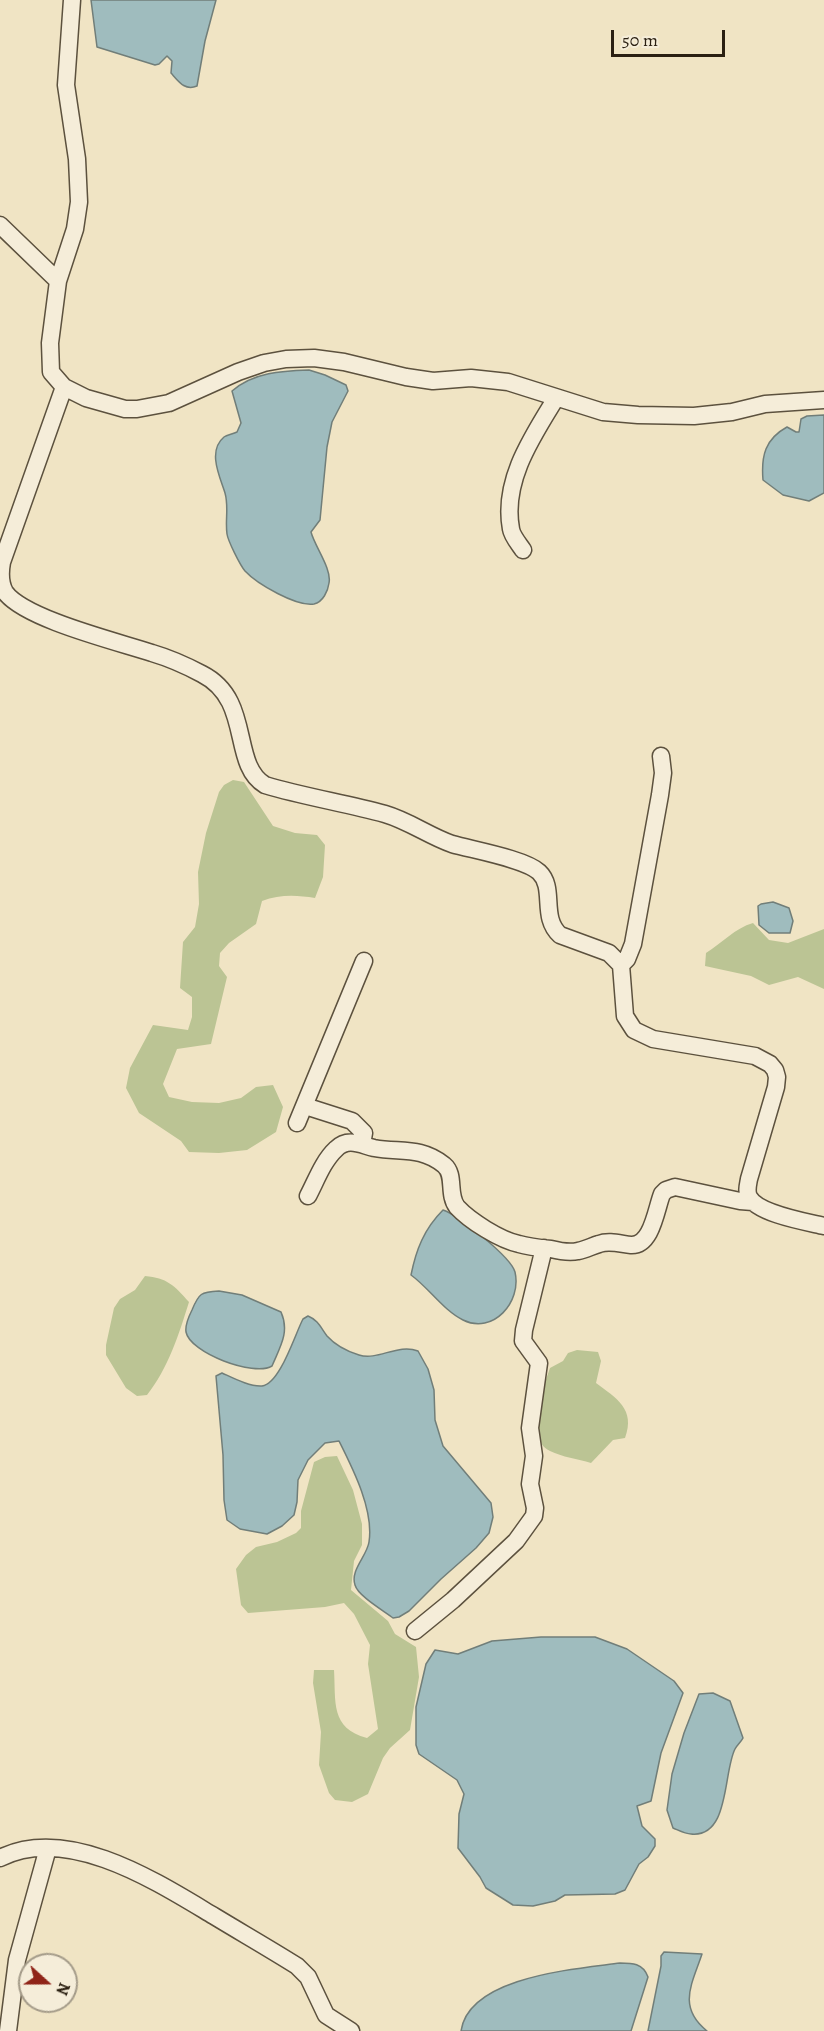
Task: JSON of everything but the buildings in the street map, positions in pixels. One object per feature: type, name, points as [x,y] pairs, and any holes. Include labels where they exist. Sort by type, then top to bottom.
[{"type":"street","points":[[72,0],[66,85],[79,202],[75,228],[58,281],[50,344],[51,372],[64,387],[86,398],[125,409],[136,409],[169,403],[264,363],[314,357],[433,381],[471,378],[508,382],[603,412],[638,415],[694,416],[732,412],[765,404],[824,400]]},
{"type":"street","points":[[0,225],[58,281]]},
{"type":"street","points":[[64,387],[2,562],[1,584],[10,598],[24,608],[95,637],[152,653],[215,682],[231,704],[252,774],[256,780],[265,785],[386,814],[450,843],[534,868],[540,873],[546,886],[548,915],[554,930],[560,935],[609,953],[621,965],[625,1016],[634,1030],[653,1039],[755,1056],[770,1064],[775,1070],[776,1087],[747,1188],[753,1202],[760,1208],[824,1226]]},
{"type":"street","points":[[523,550],[511,532],[510,507],[513,485],[525,452],[556,398]]},
{"type":"street","points":[[621,965],[627,959],[633,944],[660,795],[663,773],[661,756]]},
{"type":"street","points":[[297,1123],[364,961]]},
{"type":"street","points":[[305,1106],[352,1121],[363,1133],[362,1144]]},
{"type":"street","points":[[308,1196],[322,1167],[336,1148],[350,1142],[375,1148],[413,1151],[429,1156],[446,1166],[450,1174],[452,1196],[457,1206],[476,1222],[496,1235],[518,1244],[544,1248],[577,1251],[602,1243],[635,1245],[641,1243],[650,1230],[662,1194],[675,1187],[753,1202]]},
{"type":"street","points":[[415,1631],[453,1600],[516,1541],[534,1516],[535,1508],[530,1484],[534,1456],[530,1428],[539,1363],[523,1341],[544,1248]]},
{"type":"street","points":[[0,1858],[31,1848],[66,1849],[130,1869],[297,1966],[308,1977],[326,2015],[351,2031]]},
{"type":"street","points":[[8,2031],[17,1960],[48,1848]]},
{"type":"green space","points":[[233,780],[244,782],[273,826],[295,833],[317,835],[325,845],[323,877],[315,898],[288,896],[262,901],[256,924],[229,943],[220,953],[219,966],[227,977],[211,1044],[177,1049],[163,1084],[169,1097],[192,1102],[219,1103],[241,1098],[256,1087],[273,1085],[283,1107],[276,1132],[247,1150],[219,1153],[189,1152],[181,1141],[139,1113],[126,1088],[130,1068],[153,1025],[188,1030],[192,1017],[192,997],[180,988],[183,942],[195,927],[199,904],[198,872],[206,833],[219,792],[224,785]]},
{"type":"green space","points":[[753,923],[769,940],[788,943],[824,929],[824,989],[798,977],[769,985],[751,976],[705,966],[706,953],[734,932]]},
{"type":"green space","points":[[145,1276],[170,1283],[189,1302],[177,1339],[161,1374],[147,1395],[137,1396],[126,1388],[106,1355],[106,1345],[114,1308],[120,1299],[135,1290]]},
{"type":"green space","points":[[577,1350],[598,1352],[601,1361],[596,1383],[617,1399],[628,1419],[625,1438],[613,1440],[591,1463],[550,1451],[542,1444],[536,1424],[543,1388],[550,1368],[563,1361],[568,1353]]},
{"type":"green space","points":[[337,1456],[353,1490],[362,1524],[362,1545],[354,1561],[351,1590],[388,1621],[395,1634],[416,1647],[419,1677],[410,1730],[390,1748],[383,1758],[368,1794],[352,1802],[335,1800],[329,1793],[319,1765],[321,1732],[313,1683],[314,1670],[334,1670],[337,1712],[341,1721],[355,1734],[367,1738],[378,1729],[368,1664],[370,1645],[354,1614],[344,1603],[325,1607],[248,1613],[241,1605],[236,1569],[246,1555],[256,1547],[277,1542],[301,1528],[301,1511],[314,1462],[325,1457]]},
{"type":"water","points":[[91,0],[216,0],[205,41],[197,86],[186,86],[171,73],[172,61],[167,56],[155,65],[97,47]]},
{"type":"water","points":[[309,370],[346,385],[348,391],[332,422],[327,447],[320,520],[311,532],[329,577],[324,596],[314,604],[298,602],[278,594],[245,571],[227,534],[226,498],[216,464],[216,449],[219,443],[224,437],[237,432],[241,423],[232,391],[259,376]]},
{"type":"water","points":[[824,415],[824,493],[809,501],[783,495],[763,480],[764,456],[769,443],[787,427],[799,432],[801,419],[807,416]]},
{"type":"water","points":[[773,902],[789,908],[793,921],[790,933],[769,933],[759,925],[758,906]]},
{"type":"water","points":[[443,1210],[483,1237],[504,1257],[515,1272],[516,1283],[510,1304],[503,1313],[485,1323],[474,1323],[456,1316],[411,1275],[422,1240]]},
{"type":"water","points":[[219,1291],[242,1295],[281,1312],[285,1326],[284,1333],[272,1366],[263,1369],[238,1366],[210,1355],[190,1340],[186,1326],[197,1300],[204,1293]]},
{"type":"water","points":[[308,1316],[317,1322],[334,1343],[359,1355],[373,1356],[403,1349],[418,1351],[428,1369],[434,1390],[435,1420],[443,1446],[491,1503],[493,1517],[489,1533],[409,1611],[399,1617],[393,1618],[372,1603],[361,1594],[355,1585],[355,1574],[368,1547],[370,1530],[361,1490],[339,1441],[325,1443],[308,1460],[298,1480],[294,1515],[282,1526],[267,1534],[240,1529],[227,1520],[216,1376],[222,1373],[257,1386],[269,1383],[281,1368],[303,1319]]},
{"type":"water","points":[[541,1637],[595,1637],[627,1649],[674,1681],[683,1693],[661,1753],[651,1801],[637,1806],[642,1826],[655,1839],[655,1846],[648,1857],[639,1864],[625,1890],[615,1894],[565,1895],[555,1901],[533,1906],[513,1905],[486,1888],[458,1848],[459,1814],[464,1794],[457,1780],[419,1754],[416,1745],[416,1707],[426,1664],[435,1650],[458,1654],[492,1641]]},
{"type":"water","points":[[713,1693],[730,1701],[743,1738],[731,1759],[723,1802],[713,1826],[704,1832],[689,1834],[673,1828],[667,1810],[672,1774],[699,1694]]},
{"type":"water","points":[[664,1952],[702,1954],[691,1985],[690,2004],[692,2013],[707,2031],[648,2031],[661,1956]]},
{"type":"water","points":[[620,1963],[640,1966],[648,1977],[631,2031],[461,2031],[468,2013],[483,1998],[503,1987],[553,1973]]}]
